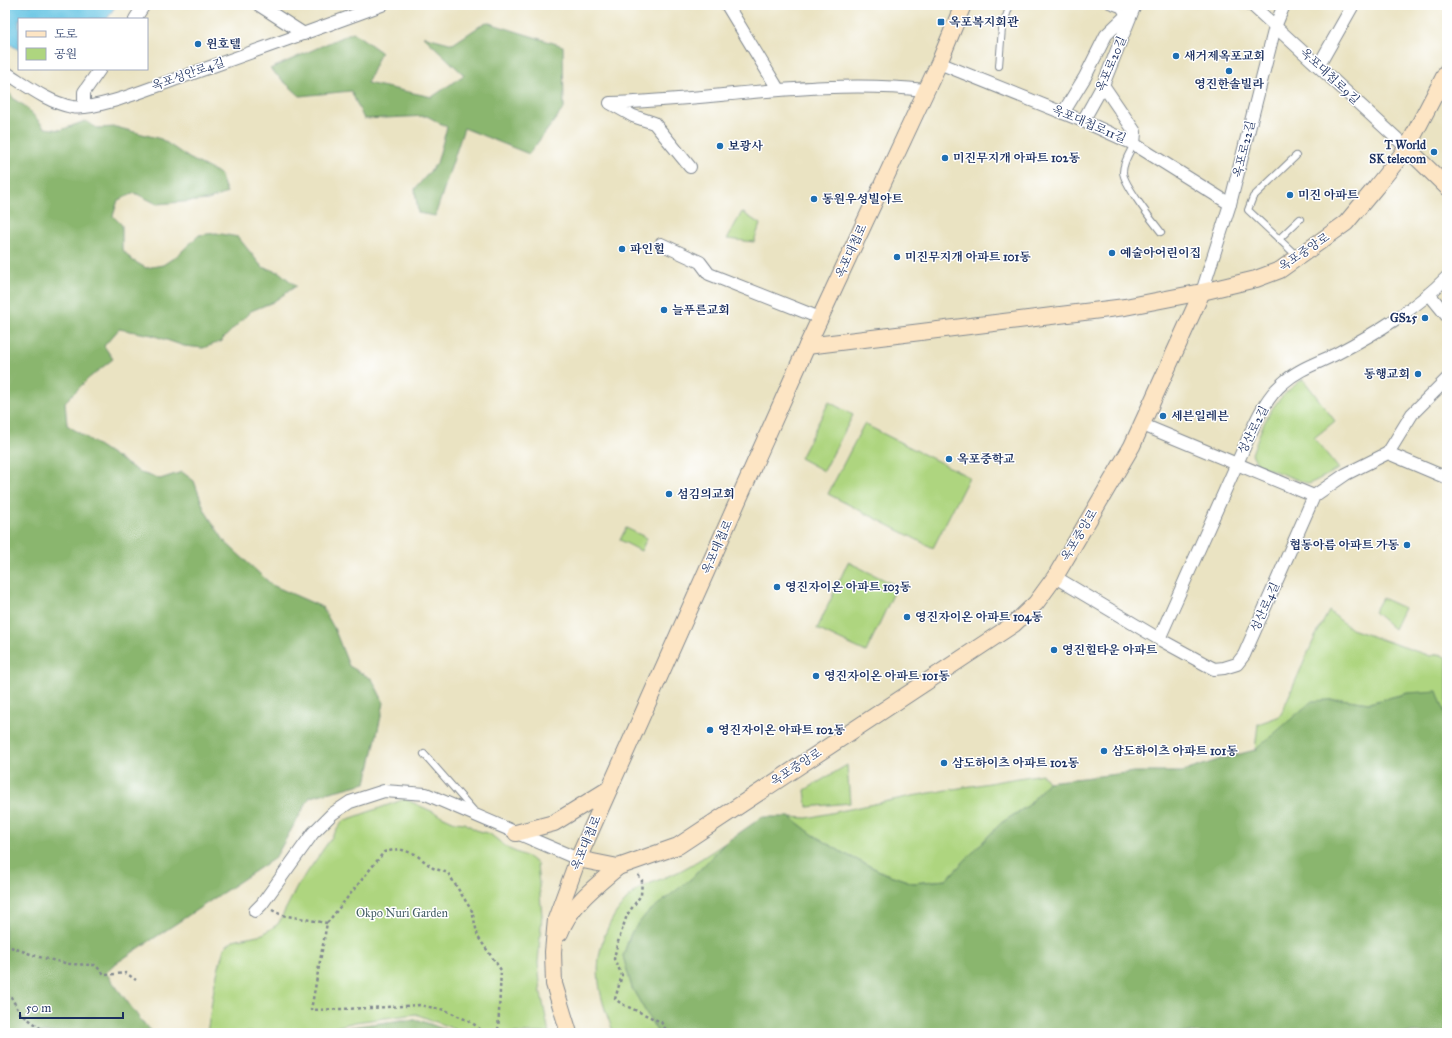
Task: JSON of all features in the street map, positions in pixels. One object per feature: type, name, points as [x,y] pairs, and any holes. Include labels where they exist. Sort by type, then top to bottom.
[{"type":"street","points":[[136,18],[144,5]]},
{"type":"street","points":[[260,5],[304,34]]},
{"type":"street","name":"옥포성안로4길","points":[[84,107],[117,99],[304,34],[382,5]]},
{"type":"street","points":[[727,5],[778,89]]},
{"type":"street","name":"옥포대첩로","points":[[569,1033],[554,984],[553,952],[556,919],[578,859],[807,346],[925,90],[939,63],[963,5]]},
{"type":"street","name":"옥포대첩로9길","points":[[1252,5],[1319,65],[1407,148]]},
{"type":"street","name":"옥포로22길","points":[[1202,292],[1230,204],[1275,27],[1284,5]]},
{"type":"street","points":[[1319,65],[1353,5]]},
{"type":"street","points":[[1063,113],[1085,77],[1106,35],[1121,10],[1135,6]]},
{"type":"street","name":"옥포로20길","points":[[1083,121],[1103,84],[1135,6]]},
{"type":"street","name":"옥포대첩로11길","points":[[939,63],[1083,121],[1134,144],[1230,204]]},
{"type":"street","points":[[5,72],[44,97],[72,107],[84,107],[84,92],[99,70]]},
{"type":"street","name":"옥포중앙로","points":[[578,859],[624,865],[678,846],[1014,624],[1036,603],[1054,577],[1143,425],[1202,292],[1256,279],[1280,270],[1299,258],[1346,223],[1407,148],[1447,72]]},
{"type":"street","points":[[1103,84],[1135,132],[1134,144]]},
{"type":"street","points":[[690,167],[654,123],[633,116],[610,103],[645,102],[778,89],[899,87],[925,90]]},
{"type":"street","points":[[1407,148],[1447,187]]},
{"type":"street","points":[[661,244],[700,262],[708,274],[820,318]]},
{"type":"street","name":"성산로2길","points":[[1159,639],[1261,410],[1282,383],[1294,374],[1368,337],[1402,315],[1429,294],[1447,277]]},
{"type":"street","points":[[807,346],[1126,306],[1202,292]]},
{"type":"street","points":[[1429,294],[1447,316]]},
{"type":"street","points":[[1143,425],[1236,465],[1314,496],[1346,474],[1388,453],[1412,414],[1447,379]]},
{"type":"street","points":[[1388,453],[1447,478]]},
{"type":"street","name":"성산로4길","points":[[1054,577],[1159,639],[1214,669],[1237,664],[1244,655],[1314,496]]},
{"type":"street","points":[[516,833],[554,823],[609,789]]},
{"type":"street","points":[[255,911],[262,904],[313,833],[332,814],[350,802],[384,791],[426,794],[578,859]]},
{"type":"street","points":[[553,952],[564,922],[582,898],[624,865]]},
{"type":"lane","points":[[999,66],[1002,28],[1010,5]]},
{"type":"lane","points":[[1109,5],[1121,10]]},
{"type":"lane","points":[[1134,144],[1126,159],[1123,173],[1132,190],[1161,232]]},
{"type":"lane","points":[[1296,156],[1253,197],[1248,210],[1299,258]]},
{"type":"lane","points":[[1279,239],[1300,219]]},
{"type":"lane","points":[[424,754],[479,817]]},
{"type":"path","points":[[485,1033],[471,1022],[445,1010],[419,1005],[311,1010],[328,923],[384,852],[399,849],[415,854],[433,868],[448,873],[472,911],[478,937],[501,970],[498,1033]]},
{"type":"path","points":[[624,865],[642,880],[641,895],[627,915],[616,945],[614,959],[622,975],[615,999],[622,1004],[661,1022],[668,1033]]},
{"type":"path","points":[[282,915],[328,923]]},
{"type":"path","points":[[5,945],[39,957],[70,964],[95,965],[105,975],[126,973],[136,980]]},
{"type":"path","points":[[5,994],[11,997],[20,1012],[47,1033]]},
{"type":"green space","points":[[486,22],[563,46],[564,108],[529,154],[464,128],[435,216],[418,213],[415,189],[437,163],[447,127],[427,116],[364,119],[351,91],[300,96],[270,69],[353,32],[381,52],[367,83],[432,97],[464,75],[423,36],[453,44]]},
{"type":"green space","points":[[5,88],[15,100],[25,106],[45,128],[61,130],[85,121],[97,128],[116,127],[161,139],[189,158],[220,174],[227,193],[208,200],[157,204],[135,193],[118,200],[113,216],[122,225],[122,249],[132,260],[146,268],[163,265],[178,255],[199,235],[216,233],[238,237],[262,267],[279,272],[296,286],[273,302],[251,311],[220,342],[203,348],[184,346],[152,335],[119,329],[104,346],[113,359],[89,378],[65,402],[67,425],[141,473],[160,479],[182,472],[194,481],[205,511],[225,542],[272,585],[322,607],[334,628],[349,666],[372,679],[384,703],[366,783],[310,797],[275,858],[112,966],[106,973],[143,1023],[154,1033],[5,1033]]},
{"type":"green space","points":[[742,212],[760,224],[754,242],[727,239]]},
{"type":"green space","points":[[1303,379],[1335,421],[1314,438],[1339,469],[1309,484],[1258,465],[1252,454],[1265,421],[1276,403],[1292,387]]},
{"type":"green space","points":[[829,402],[853,415],[824,471],[800,458]]},
{"type":"green space","points":[[864,424],[969,477],[933,548],[828,494]]},
{"type":"green space","points":[[626,528],[647,538],[641,551],[620,540]]},
{"type":"green space","points":[[848,562],[897,586],[866,652],[817,629]]},
{"type":"green space","points":[[1382,598],[1404,608],[1394,629],[1374,612]]},
{"type":"green space","points":[[1329,611],[1351,629],[1430,656],[1439,654],[1447,658],[1447,719],[1444,715],[1408,693],[1369,703],[1341,699],[1255,750],[1258,724],[1280,716],[1315,637]]},
{"type":"green space","points":[[1437,691],[1447,719],[1447,1033],[658,1033],[632,988],[623,956],[631,933],[646,914],[692,878],[725,843],[762,817],[790,817],[812,834],[843,853],[884,873],[913,883],[946,880],[1001,823],[1029,805],[1048,782],[1134,772],[1182,772],[1255,750],[1312,701],[1341,699],[1369,703],[1408,693]]},
{"type":"green space","points":[[847,765],[850,803],[807,807],[805,790]]},
{"type":"green space","points":[[1042,774],[1048,782],[1029,805],[1001,823],[946,880],[913,883],[884,873],[843,853],[812,834],[790,817],[807,818],[912,796]]},
{"type":"green space","name":"Okpo Nuri Garden","points":[[405,799],[455,822],[465,823],[476,830],[490,834],[509,849],[530,858],[537,864],[542,915],[538,963],[541,993],[549,1033],[464,1033],[416,1014],[355,1022],[316,1032],[207,1033],[215,982],[224,948],[233,940],[263,934],[278,924],[297,887],[343,821]]},
{"type":"green space","points":[[725,843],[692,878],[631,933],[623,956],[632,988],[658,1033],[614,1033],[603,1003],[598,974],[601,946],[606,931],[614,916],[627,899],[644,886],[684,869]]},
{"type":"green space","points":[[402,1020],[419,1020],[454,1033],[331,1033],[350,1027]]},
{"type":"water","points":[[5,5],[116,5],[108,18],[18,18],[18,49],[5,41]]},
{"type":"place","name":"옥포복지회관","points":[[941,22]]},
{"type":"place","name":"윈호텔","points":[[198,44]]},
{"type":"place","name":"새거제옥포교회","points":[[1176,56]]},
{"type":"place","name":"영진한솔빌라","points":[[1229,71]]},
{"type":"place","name":"보광사","points":[[720,146]]},
{"type":"place","name":"T World SK telecom","points":[[1434,152]]},
{"type":"place","name":"미진무지개 아파트 102동","points":[[945,158]]},
{"type":"place","name":"미진 아파트","points":[[1290,195]]},
{"type":"place","name":"동원우성빌아트","points":[[814,199]]},
{"type":"place","name":"파인힐","points":[[622,249]]},
{"type":"place","name":"예술아어린이집","points":[[1112,253]]},
{"type":"place","name":"미진무지개 아파트 101동","points":[[897,257]]},
{"type":"place","name":"늘푸른교회","points":[[664,310]]},
{"type":"place","name":"GS25","points":[[1425,318]]},
{"type":"place","name":"동행교회","points":[[1418,374]]},
{"type":"place","name":"세븐일레븐","points":[[1163,416]]},
{"type":"place","name":"옥포중학교","points":[[949,459]]},
{"type":"place","name":"섬김의교회","points":[[669,494]]},
{"type":"place","name":"협동아름 아파트 가동","points":[[1407,545]]},
{"type":"place","name":"영진자이온 아파트 103동","points":[[777,587]]},
{"type":"place","name":"영진자이온 아파트 104동","points":[[907,617]]},
{"type":"place","name":"영진힐타운 아파트","points":[[1054,650]]},
{"type":"place","name":"영진자이온 아파트 101동","points":[[816,676]]},
{"type":"place","name":"영진자이온 아파트 102동","points":[[710,730]]},
{"type":"place","name":"삼도하이츠 아파트 101동","points":[[1104,751]]},
{"type":"place","name":"삼도하이츠 아파트 102동","points":[[944,763]]}]
